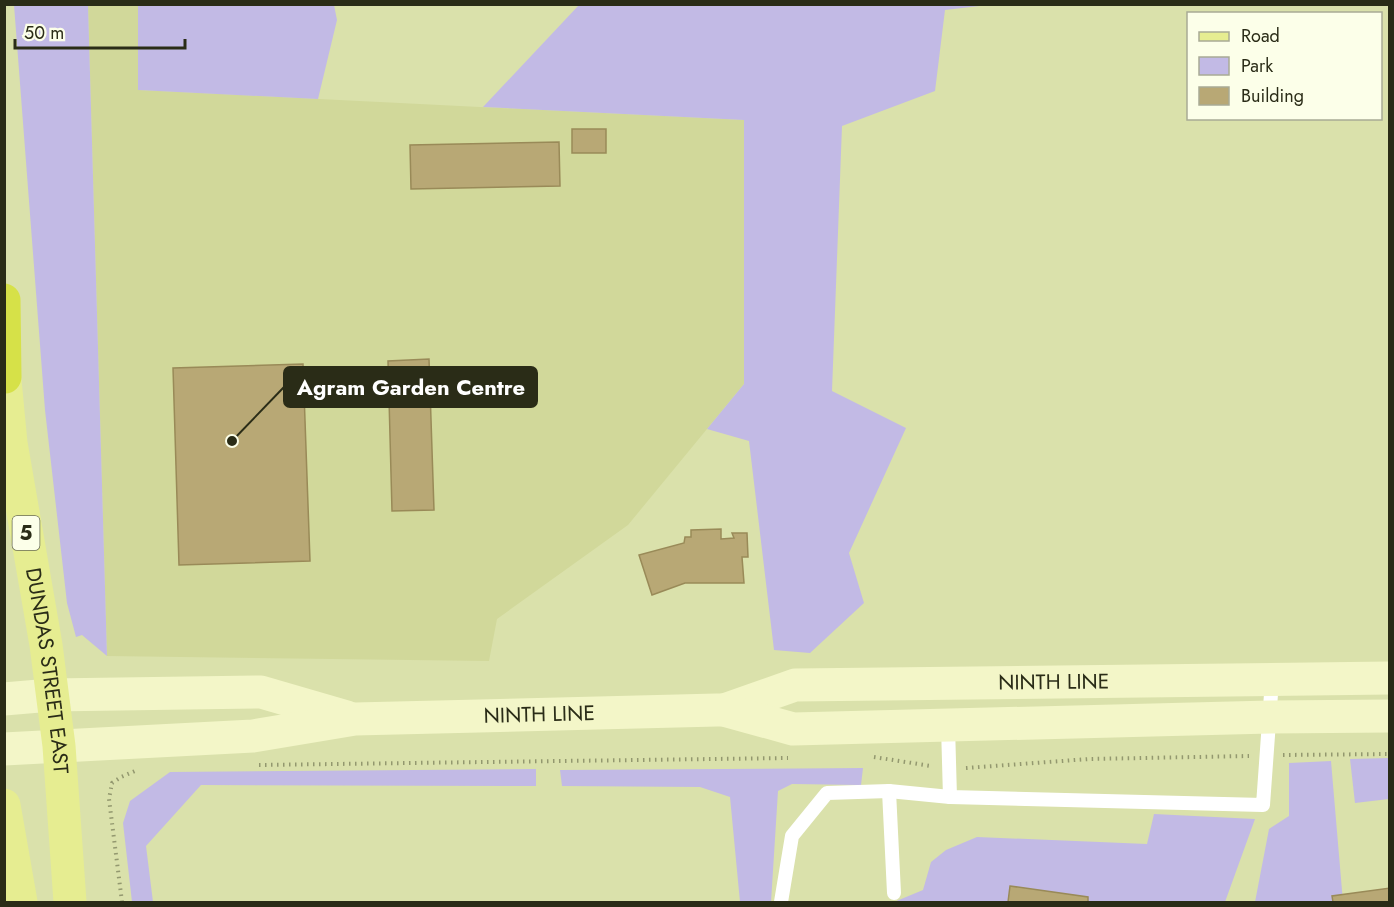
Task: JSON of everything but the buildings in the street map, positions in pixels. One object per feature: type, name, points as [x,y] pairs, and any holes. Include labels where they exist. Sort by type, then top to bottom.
[{"type":"highway","points":[[4,300],[5,373]]},
{"type":"main road","name":"DUNDAS STREET EAST","points":[[5,373],[11,443],[46,645],[59,746],[70,903]]},
{"type":"main road","name":"NINTH LINE","points":[[724,710],[795,685],[1389,678]]},
{"type":"main road","name":"NINTH LINE","points":[[4,699],[51,695],[261,692],[355,719]]},
{"type":"main road","name":"NINTH LINE","points":[[4,749],[253,736],[355,719],[724,710],[793,729],[1389,716]]},
{"type":"main road","points":[[4,805],[21,903]]},
{"type":"lane","points":[[781,903],[792,836],[827,793],[889,791],[950,797],[1263,805],[1272,680]]},
{"type":"lane","points":[[948,726],[950,797]]},
{"type":"lane","points":[[889,791],[894,893]]},
{"type":"path","points":[[865,757],[948,769],[1089,759],[1389,754]]},
{"type":"path","points":[[256,765],[793,758]]},
{"type":"path","points":[[122,903],[109,799],[112,783],[131,772],[141,770]]},
{"type":"shaded area","points":[[88,5],[138,5],[138,90],[744,120],[744,384],[628,525],[497,619],[489,661],[107,656]]},
{"type":"green space","points":[[14,5],[88,5],[107,656],[82,635],[76,637],[67,603],[45,410]]},
{"type":"green space","points":[[138,5],[334,5],[337,20],[318,99],[138,90]]},
{"type":"green space","points":[[579,5],[988,5],[945,10],[935,91],[842,126],[832,391],[906,428],[849,553],[864,603],[810,653],[774,650],[749,441],[707,429],[744,384],[744,120],[483,107]]},
{"type":"green space","points":[[1389,758],[1389,799],[1355,803],[1350,759]]},
{"type":"green space","points":[[1331,761],[1343,902],[1255,902],[1269,829],[1289,816],[1289,763]]},
{"type":"green space","points":[[863,768],[861,785],[792,784],[778,791],[771,902],[740,902],[730,797],[700,787],[562,786],[560,770]]},
{"type":"green space","points":[[536,769],[536,786],[201,785],[146,846],[153,902],[132,902],[123,823],[130,801],[170,772]]},
{"type":"green space","points":[[1154,814],[1255,819],[1225,902],[894,902],[923,890],[931,862],[946,850],[977,837],[1147,844]]},
{"type":"place","name":"Agram Garden Centre","points":[[232,441]]}]
